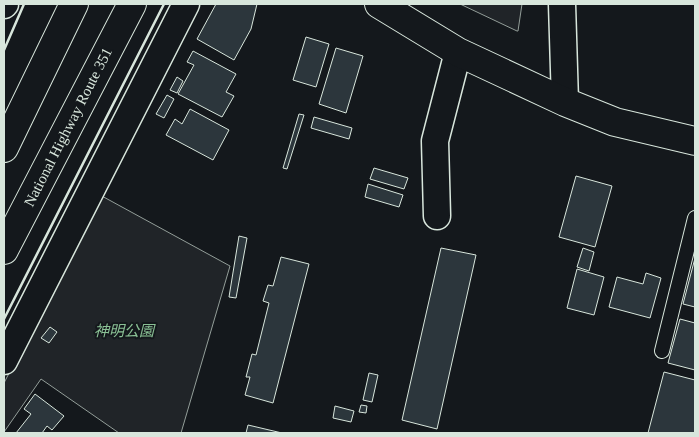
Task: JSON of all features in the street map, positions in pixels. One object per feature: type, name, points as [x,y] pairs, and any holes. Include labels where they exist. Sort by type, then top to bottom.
[{"type":"main road","points":[[4,148],[74,4]]},
{"type":"main road","name":"National Highway Route 351","points":[[4,250],[132,4]]},
{"type":"main road","points":[[379,4],[458,52],[565,102],[616,122],[695,141]]},
{"type":"street","points":[[4,361],[186,4]]},
{"type":"street","points":[[562,4],[565,102]]},
{"type":"street","points":[[437,216],[435,141],[458,52]]},
{"type":"lane","points":[[662,351],[695,218]]},
{"type":"green space","points":[[460,4],[522,4],[518,31],[517,31]]},
{"type":"green space","name":"神明公園","points":[[100,195],[230,266],[181,433],[119,433],[41,379],[4,432],[4,383]]},
{"type":"building","points":[[216,4],[257,4],[251,29],[234,60],[197,39]]},
{"type":"building","points":[[306,37],[329,44],[316,87],[293,80]]},
{"type":"building","points":[[336,48],[363,56],[346,113],[319,104]]},
{"type":"building","points":[[193,51],[236,74],[226,92],[234,96],[222,117],[178,94],[194,65],[187,62]]},
{"type":"building","points":[[177,77],[183,81],[177,93],[170,90]]},
{"type":"building","points":[[167,95],[174,99],[164,118],[156,114]]},
{"type":"building","points":[[190,109],[229,130],[213,160],[166,135],[175,119],[182,124]]},
{"type":"building","points":[[299,114],[304,115],[287,169],[283,168]]},
{"type":"building","points":[[314,117],[352,128],[349,139],[311,128]]},
{"type":"building","points":[[374,168],[408,178],[404,189],[370,179]]},
{"type":"building","points":[[576,176],[612,186],[595,247],[559,237]]},
{"type":"building","points":[[368,184],[403,195],[399,207],[365,197]]},
{"type":"building","points":[[239,236],[247,238],[236,298],[229,297]]},
{"type":"building","points":[[441,248],[476,255],[437,429],[402,420]]},
{"type":"building","points":[[583,248],[594,252],[589,271],[577,267]]},
{"type":"building","points":[[281,257],[309,264],[273,403],[245,395],[250,377],[246,377],[252,354],[256,355],[269,303],[263,301],[268,285],[273,286]]},
{"type":"building","points":[[695,258],[695,307],[683,304]]},
{"type":"building","points":[[577,269],[604,277],[594,315],[567,308]]},
{"type":"building","points":[[646,273],[661,278],[650,318],[609,307],[617,277],[643,284]]},
{"type":"building","points":[[680,319],[695,323],[695,370],[668,363]]},
{"type":"building","points":[[50,327],[57,332],[49,343],[41,338]]},
{"type":"building","points":[[664,372],[695,380],[695,433],[648,433]]},
{"type":"building","points":[[369,373],[378,375],[372,402],[363,400]]},
{"type":"building","points":[[35,394],[64,416],[52,430],[47,426],[42,433],[16,433],[31,414],[24,409]]},
{"type":"building","points":[[361,405],[367,406],[366,413],[359,412]]},
{"type":"building","points":[[335,406],[354,411],[351,422],[333,418]]},
{"type":"building","points":[[248,425],[282,433],[246,433]]},
{"type":"wall","points":[[4,50],[24,4]]},
{"type":"wall","points":[[4,319],[164,4]]}]
